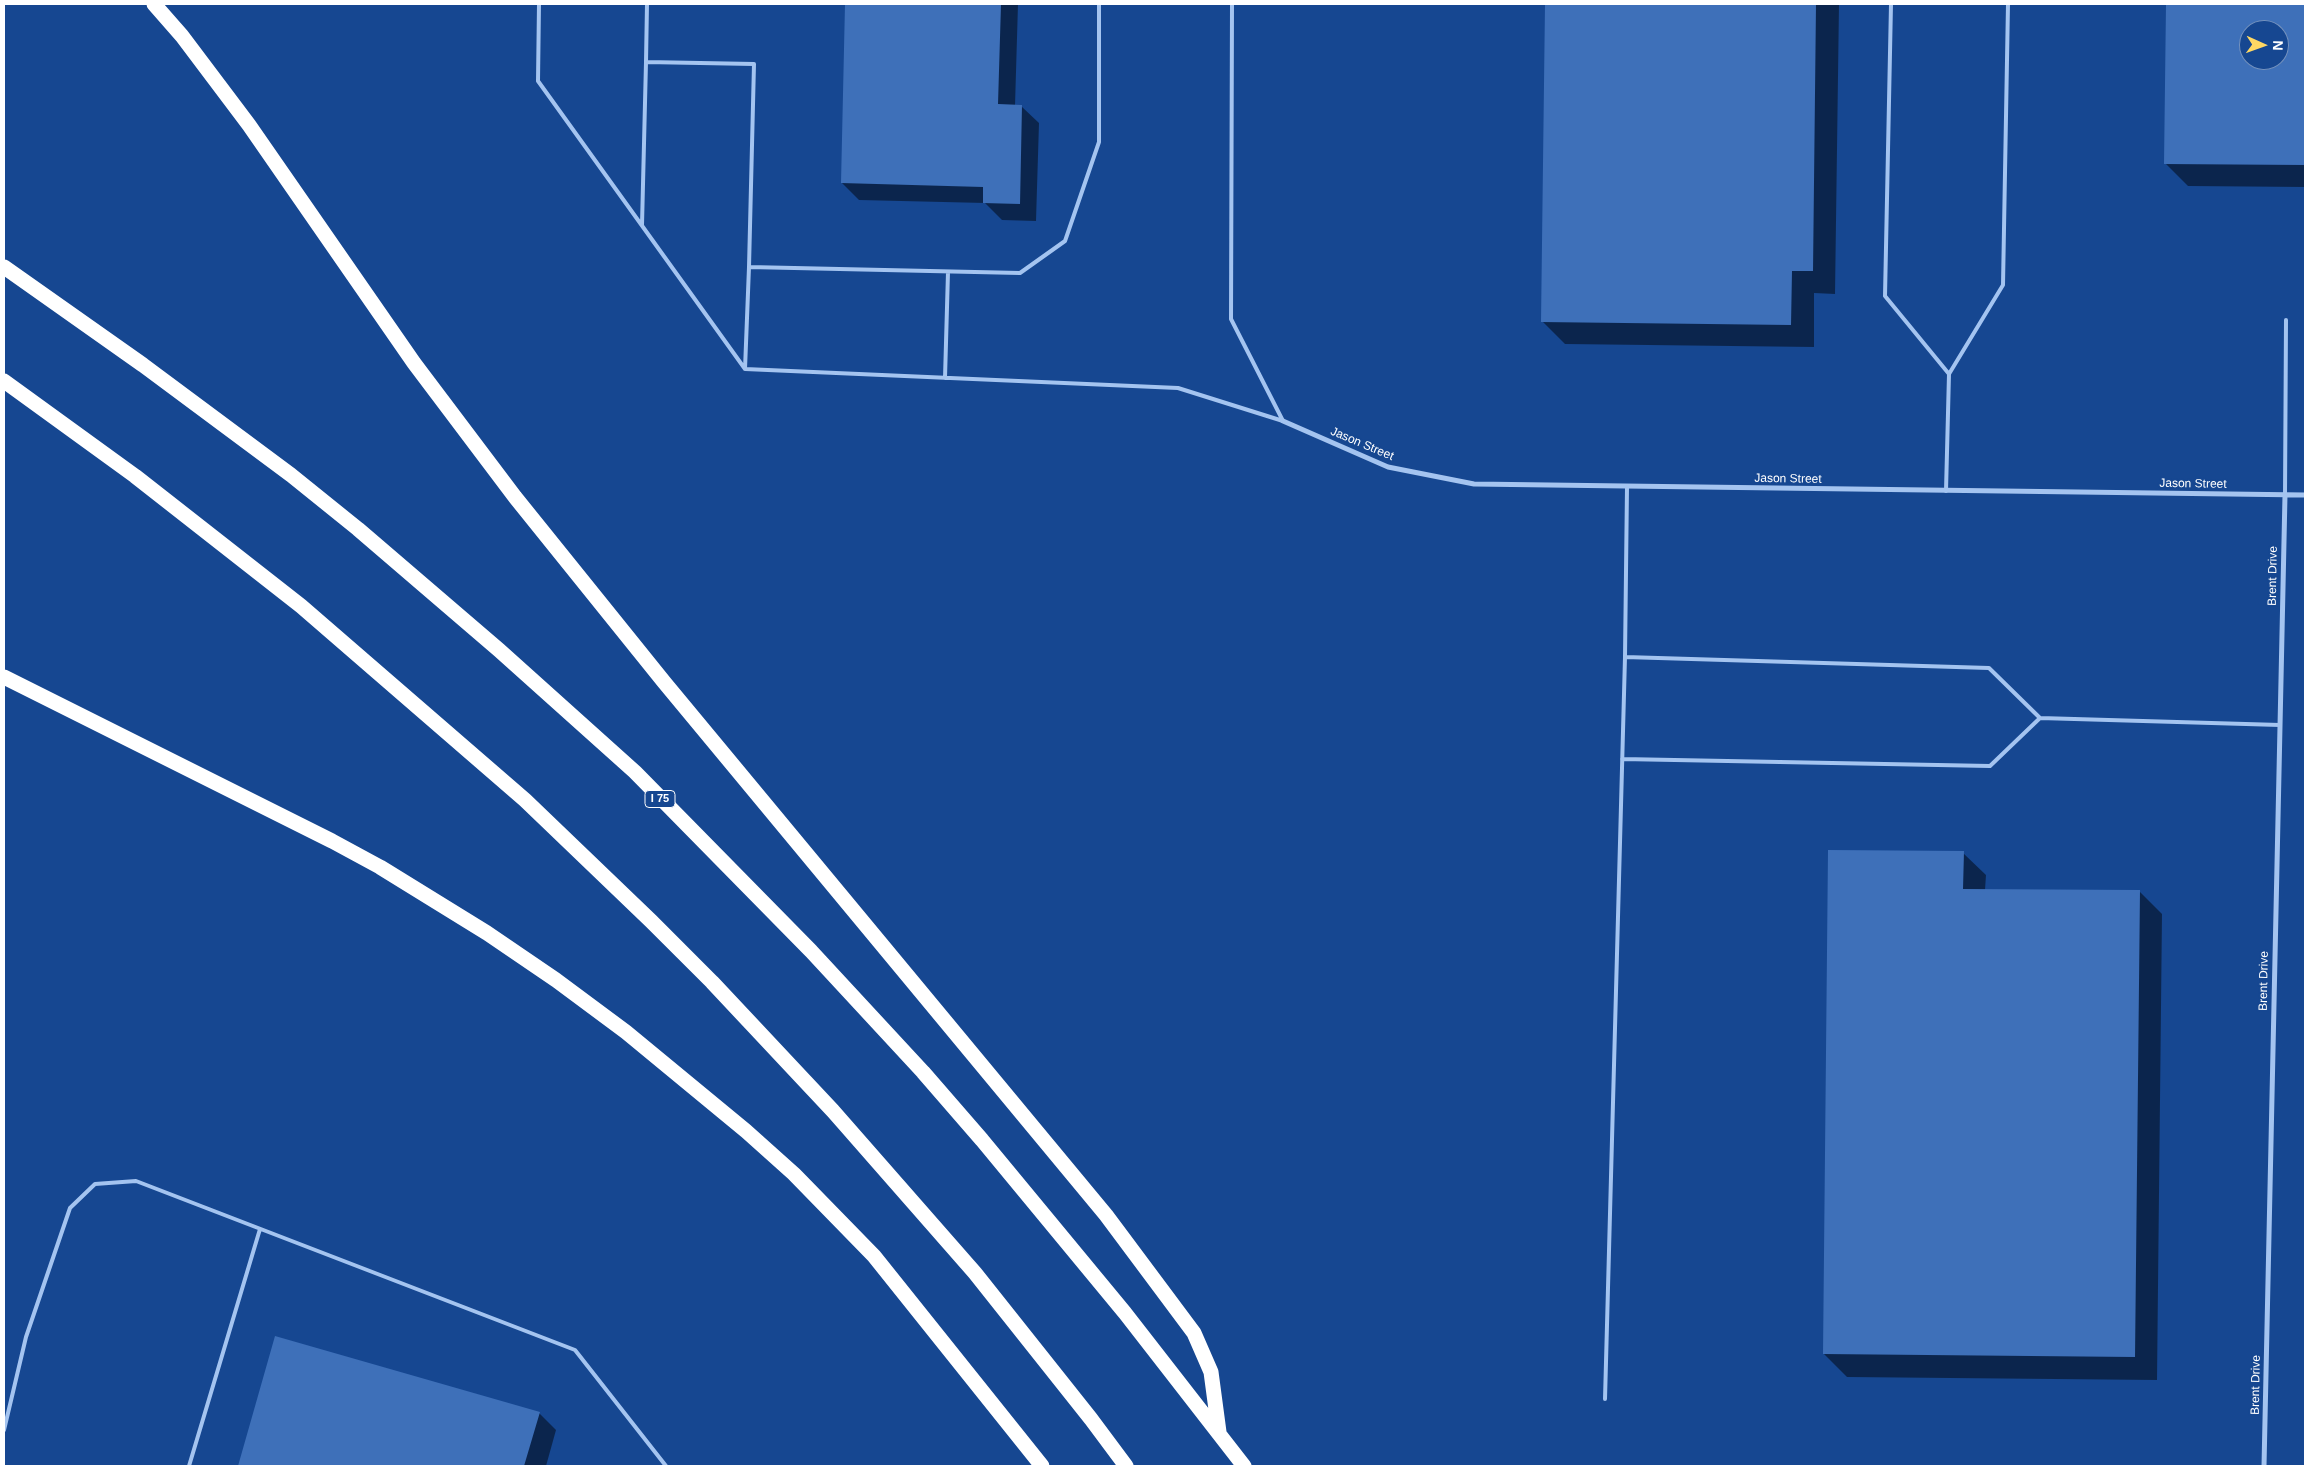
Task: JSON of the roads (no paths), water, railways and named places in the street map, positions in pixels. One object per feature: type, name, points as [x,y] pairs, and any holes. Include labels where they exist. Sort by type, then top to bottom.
[{"type":"highway","points":[[154,4],[182,36],[249,125],[414,363],[515,497],[670,690],[1106,1214],[1194,1333],[1211,1372],[1219,1432]]},
{"type":"highway","name":"I 75","points":[[4,267],[143,365],[299,481],[499,650],[635,772],[824,965],[923,1072],[1070,1246],[1244,1466]]},
{"type":"highway","points":[[4,381],[142,482],[302,606],[525,800],[651,921],[712,982],[833,1111],[975,1273],[1126,1466]]},
{"type":"highway","points":[[4,677],[332,841],[380,867],[487,933],[556,980],[626,1032],[794,1174],[874,1256],[1042,1466]]},
{"type":"street","name":"Jason Street","points":[[1283,421],[1388,467],[1474,484],[2305,496]]},
{"type":"street","name":"Brent Drive","points":[[2264,1466],[2285,495]]},
{"type":"lane","points":[[540,4],[538,81],[745,369]]},
{"type":"lane","points":[[642,226],[647,4]]},
{"type":"lane","points":[[749,267],[1020,274],[1065,241],[1099,142],[1099,4]]},
{"type":"lane","points":[[1232,4],[1231,319],[1283,421]]},
{"type":"lane","points":[[1891,4],[1885,296],[1949,374]]},
{"type":"lane","points":[[1946,491],[1949,374],[2003,285],[2008,4]]},
{"type":"lane","points":[[646,62],[754,64],[745,369]]},
{"type":"lane","points":[[945,378],[948,272]]},
{"type":"lane","points":[[2285,495],[2286,320]]},
{"type":"lane","points":[[745,369],[1178,388],[1283,421]]},
{"type":"lane","points":[[1606,1398],[1627,487]]},
{"type":"lane","points":[[1624,657],[1989,668],[2040,718],[2280,725]]},
{"type":"lane","points":[[1622,759],[1990,766],[2040,718]]},
{"type":"lane","points":[[4,1430],[26,1337],[70,1208],[95,1184],[136,1181],[575,1350],[666,1466]]},
{"type":"lane","points":[[189,1466],[260,1229]]}]
